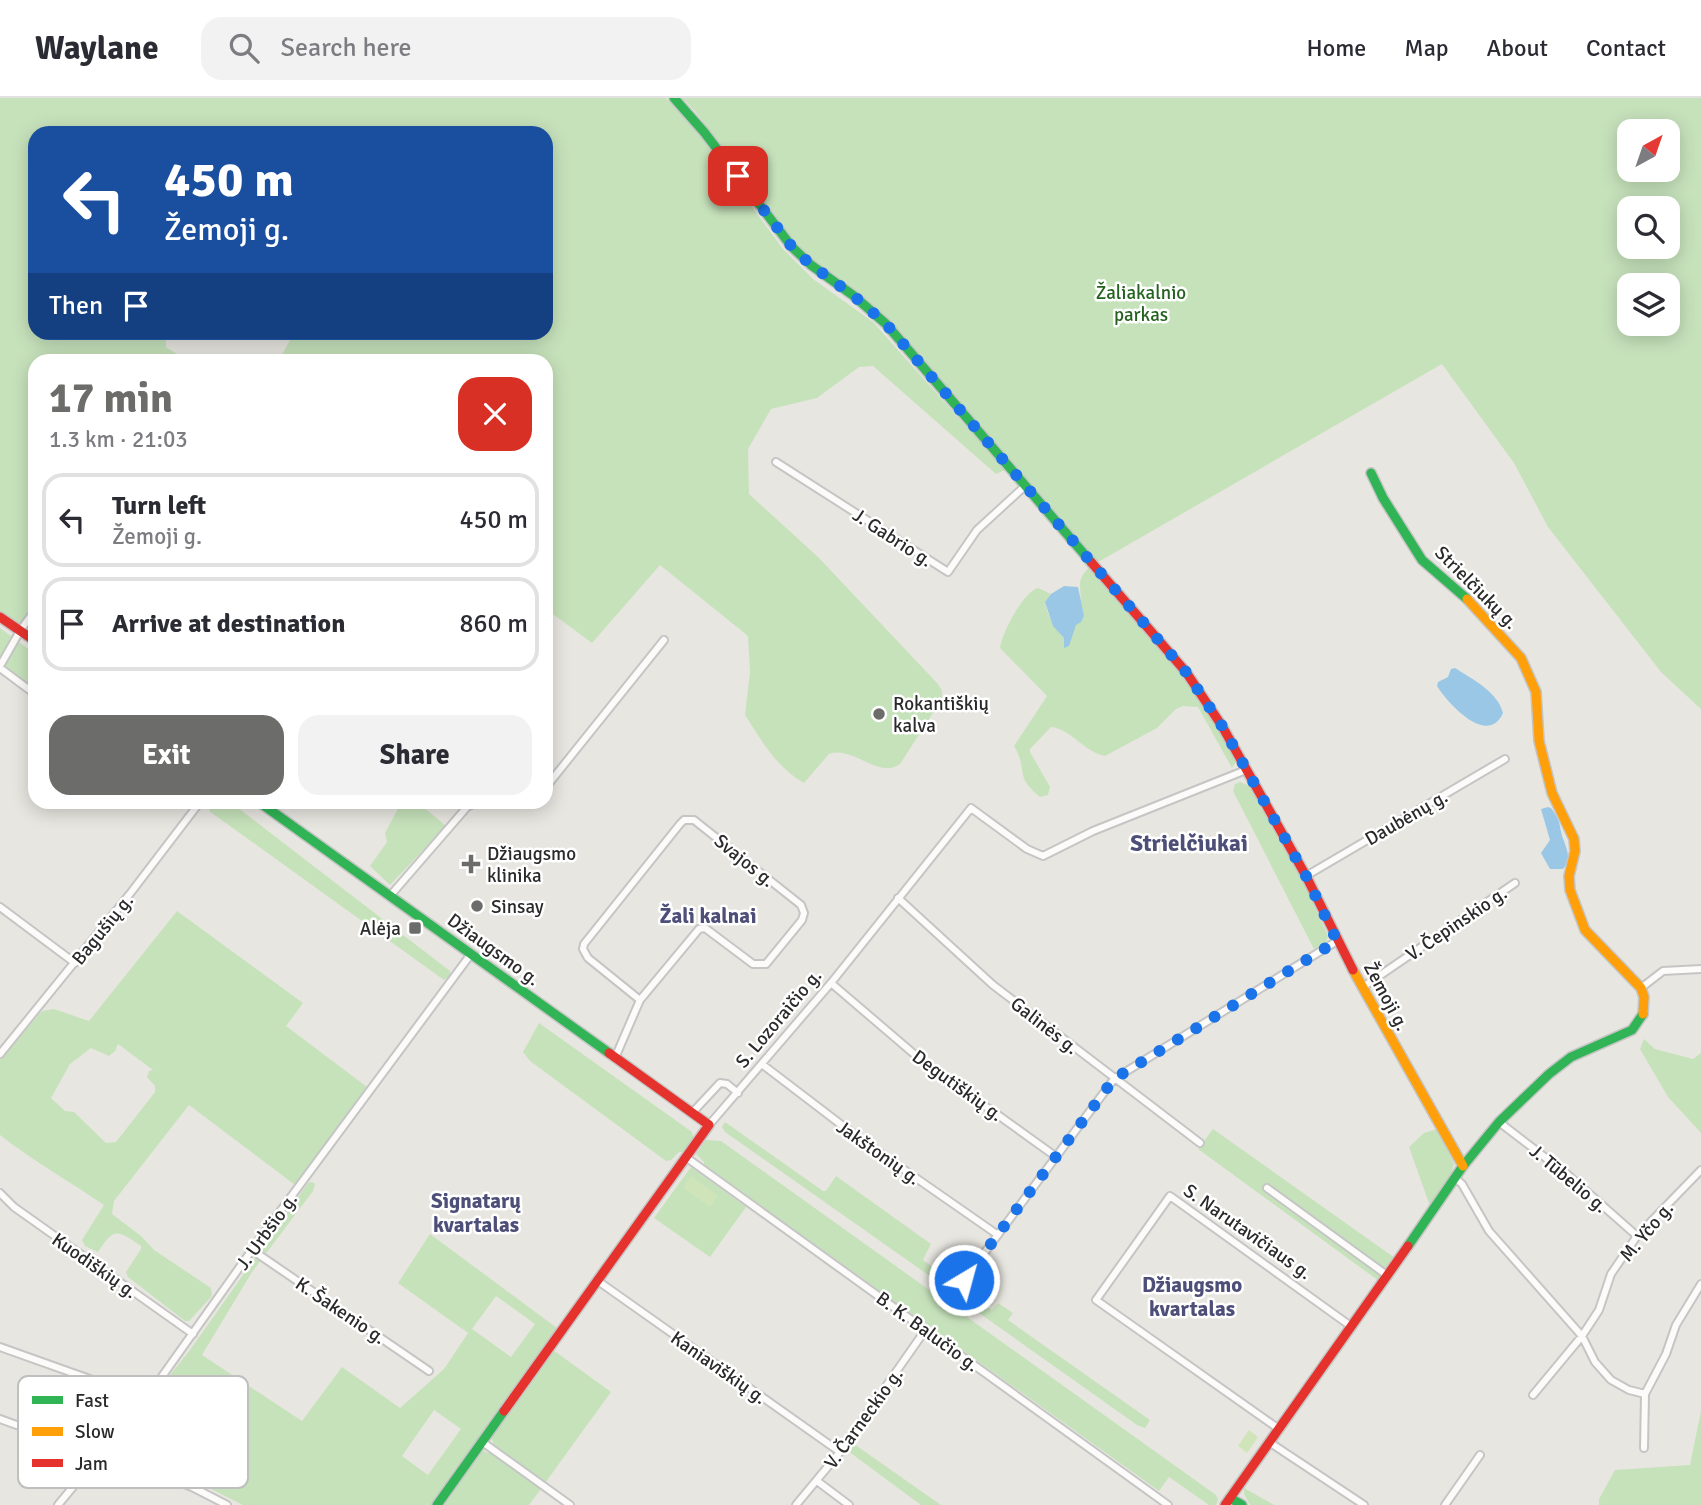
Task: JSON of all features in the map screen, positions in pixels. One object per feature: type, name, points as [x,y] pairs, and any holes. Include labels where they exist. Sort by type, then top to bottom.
[{"type":"street","name":"Žemoji g.","points":[[674,98],[704,132],[792,247],[886,324],[1186,672],[1222,726],[1306,876],[1337,941],[1462,1166]]},
{"type":"street","name":"J. Gabrio g.","points":[[776,462],[948,572],[978,530],[1025,486]]},
{"type":"street","name":"Strielčiukų g.","points":[[1371,474],[1422,560],[1471,602],[1507,641],[1527,668],[1536,692],[1539,741],[1552,793],[1574,839],[1575,851],[1569,876],[1575,907],[1591,938],[1641,988]]},
{"type":"street","points":[[0,617],[28,637]]},
{"type":"street","points":[[28,620],[0,667],[28,689]]},
{"type":"street","points":[[553,778],[664,640]]},
{"type":"street","name":"Daubėnų g.","points":[[1306,876],[1505,759]]},
{"type":"street","name":"S. Lozoraičio g.","points":[[437,1505],[709,1125],[831,983],[971,808],[1027,849],[1043,856],[1093,831],[1246,770]]},
{"type":"street","name":"Bagušių g.","points":[[0,1054],[75,963],[195,809]]},
{"type":"street","name":"Džiaugsmo g.","points":[[268,809],[709,1125]]},
{"type":"street","points":[[390,897],[465,809]]},
{"type":"street","name":"Svajos g.","points":[[615,1058],[640,1000],[699,929],[705,928],[753,964],[762,966],[802,920],[804,914],[801,905],[694,820],[684,820],[680,824],[584,944],[583,949],[588,958],[640,1000]]},
{"type":"street","name":"V. Čepinskio g.","points":[[1363,987],[1516,883]]},
{"type":"street","name":"Galinės g.","points":[[898,898],[993,985],[1200,1143]]},
{"type":"street","points":[[0,907],[75,963]]},
{"type":"street","points":[[950,1299],[1114,1079],[1337,941]]},
{"type":"street","name":"J. Urbšio g.","points":[[163,1376],[252,1250],[471,954]]},
{"type":"street","points":[[1242,1505],[1227,1501],[1388,1276],[1462,1166],[1499,1122],[1571,1056],[1632,1030],[1644,1012],[1641,988],[1663,971],[1701,969]]},
{"type":"street","name":"Degutiškių g.","points":[[831,983],[948,1083],[1055,1156]]},
{"type":"street","name":"Jakštonių g.","points":[[763,1065],[860,1139],[998,1235]]},
{"type":"street","points":[[692,1113],[720,1083],[727,1084],[738,1093]]},
{"type":"street","name":"J. Tūbelio g.","points":[[1499,1122],[1568,1175],[1637,1236]]},
{"type":"street","name":"B. K. Balučio g.","points":[[687,1158],[1168,1505]]},
{"type":"street","name":"M. Yčo g.","points":[[1533,1395],[1583,1336],[1599,1310],[1611,1274],[1637,1236],[1701,1170]]},
{"type":"street","points":[[1455,1178],[1462,1184],[1496,1240],[1583,1336],[1585,1346],[1595,1362],[1611,1380],[1629,1390],[1645,1394]]},
{"type":"street","points":[[1267,1188],[1388,1276]]},
{"type":"street","name":"Kuodiškių g.","points":[[0,1193],[14,1207],[193,1334]]},
{"type":"street","name":"S. Narutavičiaus g.","points":[[1279,1429],[1096,1300],[1155,1216],[1170,1196],[1352,1327]]},
{"type":"street","name":"K. Šakenio g.","points":[[252,1250],[429,1371]]},
{"type":"street","name":"Kaniaviškių g.","points":[[598,1280],[840,1452]]},
{"type":"street","points":[[1644,1448],[1645,1394],[1666,1354],[1676,1325],[1701,1284]]},
{"type":"street","name":"V. Čarneckio g.","points":[[796,1505],[840,1452],[926,1329]]},
{"type":"street","points":[[0,1347],[81,1376]]},
{"type":"street","points":[[0,1419],[18,1426]]},
{"type":"street","points":[[481,1441],[570,1505]]},
{"type":"street","points":[[1269,1442],[1364,1505]]},
{"type":"street","points":[[1445,1505],[1480,1455]]},
{"type":"street","points":[[817,1481],[849,1505]]},
{"type":"street","name":"J. Urbšio g.","points":[[58,1505],[72,1488]]},
{"type":"street","points":[[194,1488],[226,1505]]},
{"type":"green space","points":[[0,98],[666,98],[697,132],[783,249],[813,279],[873,322],[1005,470],[996,474],[873,366],[859,367],[817,398],[771,409],[748,449],[749,494],[818,557],[942,691],[942,699],[900,764],[883,768],[847,754],[829,754],[804,783],[794,777],[770,753],[745,715],[750,672],[748,636],[660,565],[592,643],[553,614],[553,354],[282,354],[290,340],[553,340],[553,126],[28,126],[28,340],[166,340],[166,347],[177,354],[28,354],[28,613],[20,624],[0,611]]},
{"type":"green space","name":"Žaliakalnio parkas","points":[[682,98],[1701,98],[1701,709],[1661,672],[1548,527],[1514,463],[1442,364],[1100,561],[1094,561],[881,313],[803,252]]},
{"type":"green space","points":[[1090,567],[1183,676],[1236,761],[1232,768],[1198,707],[1183,706],[1176,709],[1157,728],[1105,756],[1097,754],[1065,732],[1051,727],[1030,749],[1050,787],[1048,795],[1040,797],[1027,783],[1014,746],[1047,696],[1000,648],[1002,641],[1020,605],[1038,588],[1051,594],[1045,602],[1046,607],[1052,622],[1064,638],[1079,608],[1080,582]]},
{"type":"green space","points":[[0,628],[28,649],[28,683],[0,664]]},
{"type":"green space","points":[[1240,782],[1250,786],[1302,879],[1328,936],[1326,942],[1314,949],[1233,791],[1235,784]]},
{"type":"green space","points":[[239,809],[450,971],[451,975],[444,980],[209,811]]},
{"type":"green space","points":[[398,809],[426,809],[446,826],[390,885],[370,866],[387,842],[385,833]]},
{"type":"green space","points":[[177,911],[303,1003],[286,1026],[367,1087],[295,1185],[189,1105],[114,1201],[112,1214],[141,1236],[154,1250],[211,1288],[212,1296],[189,1321],[185,1321],[128,1277],[126,1272],[141,1246],[121,1234],[116,1234],[108,1238],[98,1252],[85,1246],[82,1240],[104,1205],[0,1135],[0,1060],[42,1011],[54,1009],[89,1021]],"holes":[[[118,1044],[153,1070],[149,1071],[147,1077],[155,1086],[155,1092],[116,1142],[106,1143],[74,1112],[65,1111],[51,1098],[70,1064],[91,1048],[109,1056]]]},
{"type":"green space","points":[[539,1023],[692,1132],[694,1140],[685,1152],[679,1152],[666,1161],[530,1061],[523,1052]]},
{"type":"green space","points":[[1644,1039],[1655,1049],[1693,1059],[1701,1053],[1701,1133],[1668,1097],[1640,1049]]},
{"type":"green space","points":[[725,1122],[823,1191],[826,1191],[836,1176],[931,1244],[923,1260],[950,1280],[947,1285],[944,1286],[725,1132],[722,1127]]},
{"type":"green space","points":[[1213,1129],[1395,1258],[1379,1281],[1198,1149]]},
{"type":"green space","points":[[1437,1129],[1454,1164],[1450,1177],[1430,1206],[1409,1147],[1424,1133]]},
{"type":"green space","points":[[706,1140],[721,1141],[1216,1495],[1216,1505],[1209,1505],[1169,1477],[1159,1491],[704,1165],[696,1154]]},
{"type":"green space","points":[[691,1167],[746,1207],[710,1257],[654,1218]]},
{"type":"green space","points":[[691,1176],[718,1196],[710,1207],[683,1188]]},
{"type":"green space","points":[[308,1183],[315,1184],[313,1191],[252,1272],[202,1355],[234,1376],[169,1376]]},
{"type":"green space","points":[[430,1234],[557,1328],[433,1505],[243,1505],[209,1488],[248,1488],[248,1385],[302,1421],[342,1367],[400,1408],[444,1369],[468,1333],[398,1283]],"holes":[[[496,1296],[535,1324],[511,1357],[472,1329]],[[434,1410],[461,1429],[428,1475],[402,1456]]]},
{"type":"green space","points":[[965,1291],[992,1310],[998,1303],[1013,1313],[1008,1320],[1150,1420],[1145,1428],[972,1308],[964,1300]]},
{"type":"green space","points":[[553,1350],[611,1392],[545,1483],[494,1447],[491,1435]]},
{"type":"green space","points":[[1701,1411],[1701,1505],[1599,1505],[1599,1499],[1615,1470],[1690,1465]]},
{"type":"green space","points":[[1249,1430],[1258,1437],[1247,1453],[1238,1446]]},
{"type":"green space","points":[[854,1444],[941,1505],[921,1505],[848,1451]]},
{"type":"green space","points":[[483,1451],[492,1454],[541,1489],[529,1505],[442,1505],[478,1453]]},
{"type":"green space","points":[[1244,1488],[1274,1505],[1250,1505]]},
{"type":"water","points":[[1064,586],[1078,587],[1084,616],[1076,625],[1069,646],[1064,648],[1064,638],[1053,626],[1045,602],[1051,594]]},
{"type":"water","points":[[1455,668],[1484,687],[1496,699],[1503,713],[1496,722],[1488,726],[1468,719],[1442,694],[1437,686],[1438,682],[1448,677],[1451,669]]},
{"type":"water","points":[[1548,807],[1557,818],[1568,852],[1563,869],[1550,869],[1541,853],[1550,840],[1541,809]]},
{"type":"traffic: fast","points":[[674,98],[704,132],[792,247],[886,324],[1091,562]]},
{"type":"traffic: fast","points":[[1371,473],[1383,498],[1422,560],[1467,599]]},
{"type":"traffic: fast","points":[[269,809],[609,1053]]},
{"type":"traffic: fast","points":[[1408,1246],[1463,1166],[1499,1122],[1549,1074],[1571,1057],[1632,1030],[1643,1014]]},
{"type":"traffic: fast","points":[[437,1505],[504,1411]]},
{"type":"traffic: fast","points":[[1230,1498],[1242,1505]]},
{"type":"traffic: slow","points":[[1467,599],[1521,658],[1536,692],[1539,741],[1552,793],[1574,839],[1570,890],[1585,930],[1641,988],[1644,997],[1643,1014]]},
{"type":"traffic: slow","points":[[1353,970],[1463,1166]]},
{"type":"traffic: jam","points":[[1091,562],[1186,672],[1222,726],[1306,876],[1353,970]]},
{"type":"traffic: jam","points":[[0,617],[28,636]]},
{"type":"traffic: jam","points":[[504,1411],[709,1125],[609,1053]]},
{"type":"traffic: jam","points":[[1225,1505],[1408,1246]]},
{"type":"place","name":"Rokantiškių kalva","points":[[879,714]]},
{"type":"place","name":"Džiaugsmo klinika","points":[[471,864]]},
{"type":"place","name":"Sinsay","points":[[477,906]]},
{"type":"place","name":"Alėja","points":[[415,928]]},
{"type":"district","name":"Strielčiukai","points":[[1189,843]]},
{"type":"district","name":"Žali kalnai","points":[[708,916]]},
{"type":"district","name":"Signatarų kvartalas","points":[[476,1213]]},
{"type":"district","name":"Džiaugsmo kvartalas","points":[[1192,1297]]},
{"type":"route","points":[[738,176],[792,247],[886,324],[1186,672],[1222,726],[1306,876],[1337,941],[1114,1079],[964,1280]]}]
